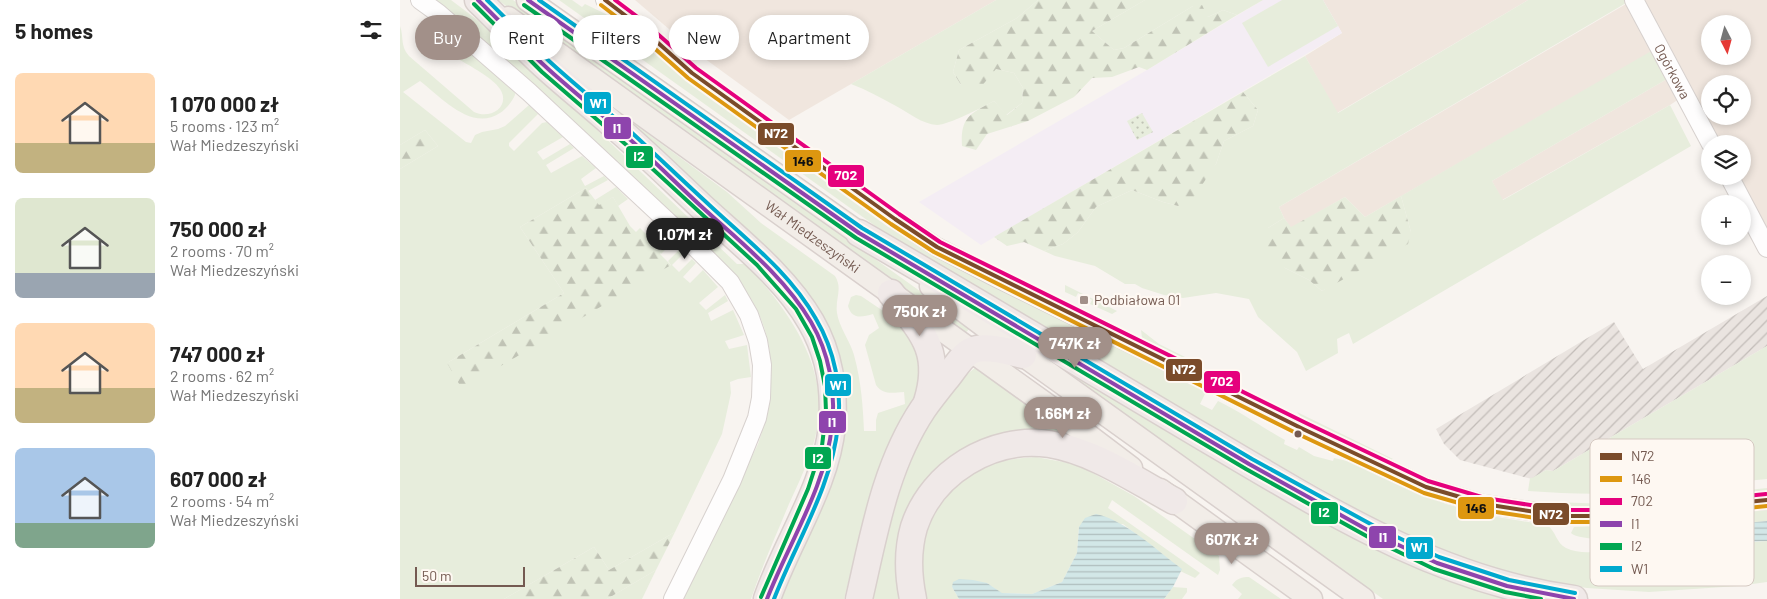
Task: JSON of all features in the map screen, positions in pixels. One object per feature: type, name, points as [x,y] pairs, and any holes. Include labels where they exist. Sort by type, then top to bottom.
[{"type":"highway","points":[[478,0],[546,67],[614,125],[750,251],[787,289],[811,322],[822,346],[830,378],[833,408],[830,440],[819,478],[773,580],[767,599]]},
{"type":"highway","points":[[859,233],[1249,464],[1392,544],[1477,577],[1530,592],[1574,599]]},
{"type":"highway","points":[[891,292],[920,330],[930,350],[933,376],[926,405]]},
{"type":"highway","points":[[859,599],[877,517],[889,480],[905,443],[926,405],[963,358],[971,351],[984,348],[1023,355]]},
{"type":"highway","points":[[913,599],[909,573],[914,528],[925,505],[941,483],[980,454],[1012,444],[1031,443],[1064,447],[1095,459],[1174,501]]},
{"type":"main road","name":"Wał Miedzeszyński","points":[[483,0],[891,292],[1065,418],[1174,501],[1311,599]]},
{"type":"main road","name":"Wał Miedzeszyński","points":[[528,0],[859,233],[1023,355],[1364,599]]},
{"type":"street","points":[[420,0],[530,92],[696,248],[730,282],[749,315],[758,341],[762,364],[761,398],[757,418],[732,480],[674,599]]},
{"type":"street","points":[[605,0],[639,26],[692,73],[895,220],[937,247],[995,278],[1426,487],[1484,504],[1562,516],[1590,516]]},
{"type":"street","name":"Ogórkowa","points":[[1634,0],[1706,135]]},
{"type":"street","points":[[1734,185],[1767,248]]},
{"type":"street","points":[[1754,501],[1767,500]]},
{"type":"shaded area","points":[[635,0],[996,0],[789,120],[707,60],[739,60],[739,15],[669,15],[669,29],[659,21],[659,15],[653,15]]},
{"type":"shaded area","points":[[1263,0],[1323,0],[1342,33],[981,245],[919,202],[1147,70]]},
{"type":"shaded area","points":[[1323,0],[1528,0],[1337,113],[1305,56],[1342,33]]},
{"type":"shaded area","points":[[1624,0],[1767,0],[1767,228],[1751,195],[1744,185],[1751,185],[1751,135],[1715,135],[1710,125],[1751,125],[1751,75],[1701,75],[1701,109],[1691,91],[1670,105],[1502,200],[1492,181],[1667,79],[1653,51],[1365,217],[1345,197],[1291,228],[1279,207],[1626,4]]},
{"type":"shaded area","points":[[1767,296],[1767,346],[1608,439],[1590,439],[1590,449],[1553,471],[1546,470],[1532,479],[1460,460],[1444,444],[1436,429],[1614,322],[1643,369]]},
{"type":"shaded area","points":[[1096,514],[1130,529],[1182,569],[1173,587],[1164,599],[959,599],[952,587],[953,582],[959,579],[973,580],[987,583],[1002,593],[1032,594],[1062,582],[1077,553],[1079,527],[1085,518]]},
{"type":"shaded area","points":[[1767,521],[1767,541],[1754,542],[1754,522]]},
{"type":"green space","points":[[435,0],[451,0],[471,15],[451,15]]},
{"type":"green space","points":[[498,0],[513,0],[534,15],[519,15]]},
{"type":"green space","points":[[559,0],[572,0],[582,7],[585,4],[608,15],[580,15]]},
{"type":"green space","points":[[996,0],[1038,0],[1017,18],[959,50],[953,72],[961,85],[996,69],[1014,73],[1023,88],[1022,103],[1006,115],[994,101],[949,122],[937,125],[931,124],[851,84]]},
{"type":"green space","points":[[1038,0],[1145,0],[1092,31],[1114,50],[1124,48],[1193,6],[1202,5],[1208,17],[1223,10],[1237,15],[1147,70],[1139,67],[1112,77],[1092,78],[1074,97],[1028,121],[987,134],[976,150],[962,146],[965,122],[973,113],[994,101],[1007,115],[1022,103],[1023,88],[1014,73],[996,69],[980,88],[961,85],[953,72],[959,50],[1017,18]]},
{"type":"green space","points":[[1145,0],[1263,0],[1237,15],[1223,10],[1208,17],[1193,6],[1124,48],[1114,50],[1092,31]]},
{"type":"green space","points":[[1282,0],[1323,0],[1338,26],[1268,67],[1242,23]]},
{"type":"green space","points":[[1528,0],[1624,0],[1626,3],[1279,207],[1284,218],[1268,228],[1285,268],[1309,280],[1322,291],[1411,232],[1401,196],[1653,50],[1667,79],[1492,181],[1503,200],[1670,105],[1691,146],[1353,344],[1349,333],[1337,339],[1338,353],[1306,371],[1297,352],[1258,317],[1249,299],[1216,293],[1183,298],[1164,295],[1135,284],[1125,284],[1095,266],[1055,256],[1044,251],[1063,244],[1078,232],[1096,207],[1132,190],[1178,206],[1216,164],[1224,141],[1253,126],[1258,110],[1243,92],[1305,56],[1338,113]]},
{"type":"green space","points":[[480,22],[490,29],[490,50],[480,41]]},
{"type":"green space","points":[[400,26],[403,45],[409,56],[474,112],[480,114],[493,113],[501,106],[503,95],[497,85],[481,72],[460,60],[478,60],[515,93],[509,105],[500,113],[489,118],[478,118],[457,110],[420,81],[403,92],[466,142],[471,143],[475,135],[505,126],[529,105],[538,114],[509,143],[509,146],[514,151],[542,123],[547,122],[563,137],[537,152],[543,160],[570,144],[574,148],[546,165],[551,173],[582,156],[596,168],[581,179],[585,186],[604,176],[608,180],[588,191],[586,188],[520,227],[564,293],[447,363],[671,265],[668,261],[681,248],[685,252],[672,265],[679,272],[692,259],[696,263],[683,277],[690,283],[703,270],[718,287],[699,303],[706,310],[725,295],[728,301],[708,313],[711,321],[733,310],[744,335],[725,341],[729,349],[747,345],[751,377],[730,382],[731,393],[722,434],[675,532],[609,570],[594,547],[504,599],[400,599],[400,169],[438,146],[425,130],[400,145]]},
{"type":"green space","points":[[563,36],[573,43],[573,54],[563,47]]},
{"type":"green space","points":[[659,54],[698,88],[910,240],[955,267],[1206,390],[1200,404],[1212,410],[1218,401],[1285,440],[1284,444],[1297,450],[1299,447],[1314,456],[1333,461],[1334,458],[1352,462],[1446,504],[1491,516],[1547,525],[1566,548],[1590,552],[1590,586],[1738,586],[1649,592],[1587,588],[1532,580],[1471,562],[1424,544],[1364,513],[1149,392],[1148,389],[930,265],[643,60],[659,60]]},
{"type":"green space","points":[[501,60],[525,60],[590,120],[595,128],[737,264],[746,264],[773,295],[797,331],[814,369],[818,389],[819,410],[812,449],[751,599],[682,599],[758,444],[768,410],[771,375],[770,357],[762,322],[749,296],[728,268]]},
{"type":"green space","points":[[581,60],[597,60],[945,309],[969,329],[964,335]]},
{"type":"green space","points":[[1243,92],[1258,110],[1253,126],[1224,141],[1216,164],[1194,197],[1178,206],[1132,190],[1096,207],[1078,232],[1063,244],[1044,251],[1024,242],[1007,246],[994,237]]},
{"type":"green space","points":[[610,106],[727,192],[761,223],[835,276],[839,289],[837,313],[854,355],[862,403],[864,431],[876,431],[878,413],[905,404],[904,392],[885,392],[876,385],[865,345],[869,335],[879,328],[873,314],[858,316],[852,314],[848,306],[851,297],[861,296],[904,325],[919,348],[922,385],[885,458],[867,506],[844,599],[781,599],[840,361],[831,334],[820,312],[788,271]]},
{"type":"green space","points":[[1142,113],[1153,132],[1137,140],[1127,121]]},
{"type":"green space","points":[[425,130],[438,146],[400,169],[400,145]]},
{"type":"green space","points":[[616,187],[628,199],[618,206],[613,197],[599,206],[595,200]]},
{"type":"green space","points":[[586,188],[599,205],[613,197],[630,226],[636,232],[640,228],[662,250],[660,254],[671,265],[462,389],[447,363],[564,293],[520,227]]},
{"type":"green space","points":[[1401,196],[1411,232],[1408,244],[1322,291],[1309,280],[1285,268],[1262,241],[1268,228],[1284,218],[1291,227],[1345,197],[1365,217]]},
{"type":"green space","points":[[659,227],[674,241],[661,254],[650,238]]},
{"type":"green space","points":[[1065,285],[1117,311],[1112,314],[1090,304],[1092,300],[1078,293],[1076,297],[1065,292]]},
{"type":"green space","points":[[1141,330],[1159,344],[1193,361],[1188,363],[1158,348],[1142,338]]},
{"type":"green space","points":[[1767,346],[1767,479],[1754,480],[1754,439],[1608,439]]},
{"type":"green space","points":[[1058,366],[1184,441],[1361,542],[1406,564],[1497,597],[1508,599],[1383,599]]},
{"type":"green space","points":[[975,368],[1082,444],[939,469],[902,599],[871,599],[891,521],[918,445],[946,399],[963,378]]},
{"type":"green space","points":[[1297,412],[1393,459],[1388,461],[1303,419]]},
{"type":"green space","points":[[1590,449],[1590,494],[1528,491],[1530,478],[1546,470],[1553,471]]},
{"type":"green space","points":[[1036,457],[1074,464],[1134,496],[1219,556],[1220,570],[1218,575],[1112,500],[1108,508],[1200,573],[1195,578],[1180,571],[1181,569],[1123,524],[1079,527],[1077,553],[1062,582],[1032,594],[1001,593],[987,583],[952,587],[959,599],[926,599],[921,561],[924,542],[930,524],[939,507],[965,479],[981,469],[994,463]]},
{"type":"green space","points":[[1767,488],[1767,492],[1754,493],[1754,489]]},
{"type":"green space","points":[[1531,501],[1590,503],[1590,508],[1535,505]]},
{"type":"green space","points":[[1767,510],[1767,521],[1754,522],[1754,511]]},
{"type":"green space","points":[[1590,526],[1590,539],[1571,533],[1574,527]]},
{"type":"green space","points":[[675,532],[656,570],[607,599],[504,599],[594,547],[609,570]]},
{"type":"green space","points":[[1767,541],[1767,582],[1754,584],[1754,542]]},
{"type":"green space","points":[[656,570],[642,599],[607,599]]},
{"type":"green space","points":[[1249,577],[1281,599],[1238,599],[1242,594],[1232,585],[1240,578]]},
{"type":"green space","points":[[1173,587],[1187,588],[1187,592],[1182,599],[1164,599]]},
{"type":"transit line","name":"I1","points":[[478,0],[546,67],[634,143],[761,260],[800,305],[817,334],[827,359],[832,385],[833,412],[828,448],[815,492],[767,599]]},
{"type":"transit line","name":"W1","points":[[487,0],[549,61],[630,131],[765,256],[793,286],[823,331],[836,370],[838,384],[839,411],[834,448],[821,492],[774,599]]},
{"type":"transit line","name":"I1","points":[[528,0],[859,233],[1249,464],[1373,533],[1437,563],[1507,586],[1574,599]]},
{"type":"transit line","name":"W1","points":[[539,0],[862,228],[1252,459],[1376,527],[1439,557],[1509,580],[1575,593]]},
{"type":"transit line","name":"N72","points":[[605,0],[639,26],[692,73],[937,247],[1303,429],[1426,487],[1484,504],[1562,516],[1590,516]]},
{"type":"transit line","name":"702","points":[[615,0],[643,21],[696,68],[940,242],[1306,423],[1428,481],[1485,498],[1562,510],[1590,510]]},
{"type":"transit line","name":"I2","points":[[474,4],[542,72],[631,149],[757,265],[796,309],[812,337],[820,361],[825,386],[826,412],[822,446],[808,489],[761,597]]},
{"type":"transit line","name":"I2","points":[[524,5],[856,238],[1246,469],[1370,538],[1434,569],[1505,592],[1541,599]]},
{"type":"transit line","name":"146","points":[[601,5],[635,31],[688,78],[891,224],[934,252],[1300,435],[1424,493],[1483,510],[1562,522],[1590,522]]},
{"type":"transit line","name":"702","points":[[1754,495],[1766,494]]},
{"type":"transit line","name":"N72","points":[[1754,501],[1767,500]]},
{"type":"transit line","name":"146","points":[[1754,507],[1767,506]]},
{"type":"place","name":"Podbiałowa 01","points":[[1084,300]]}]
